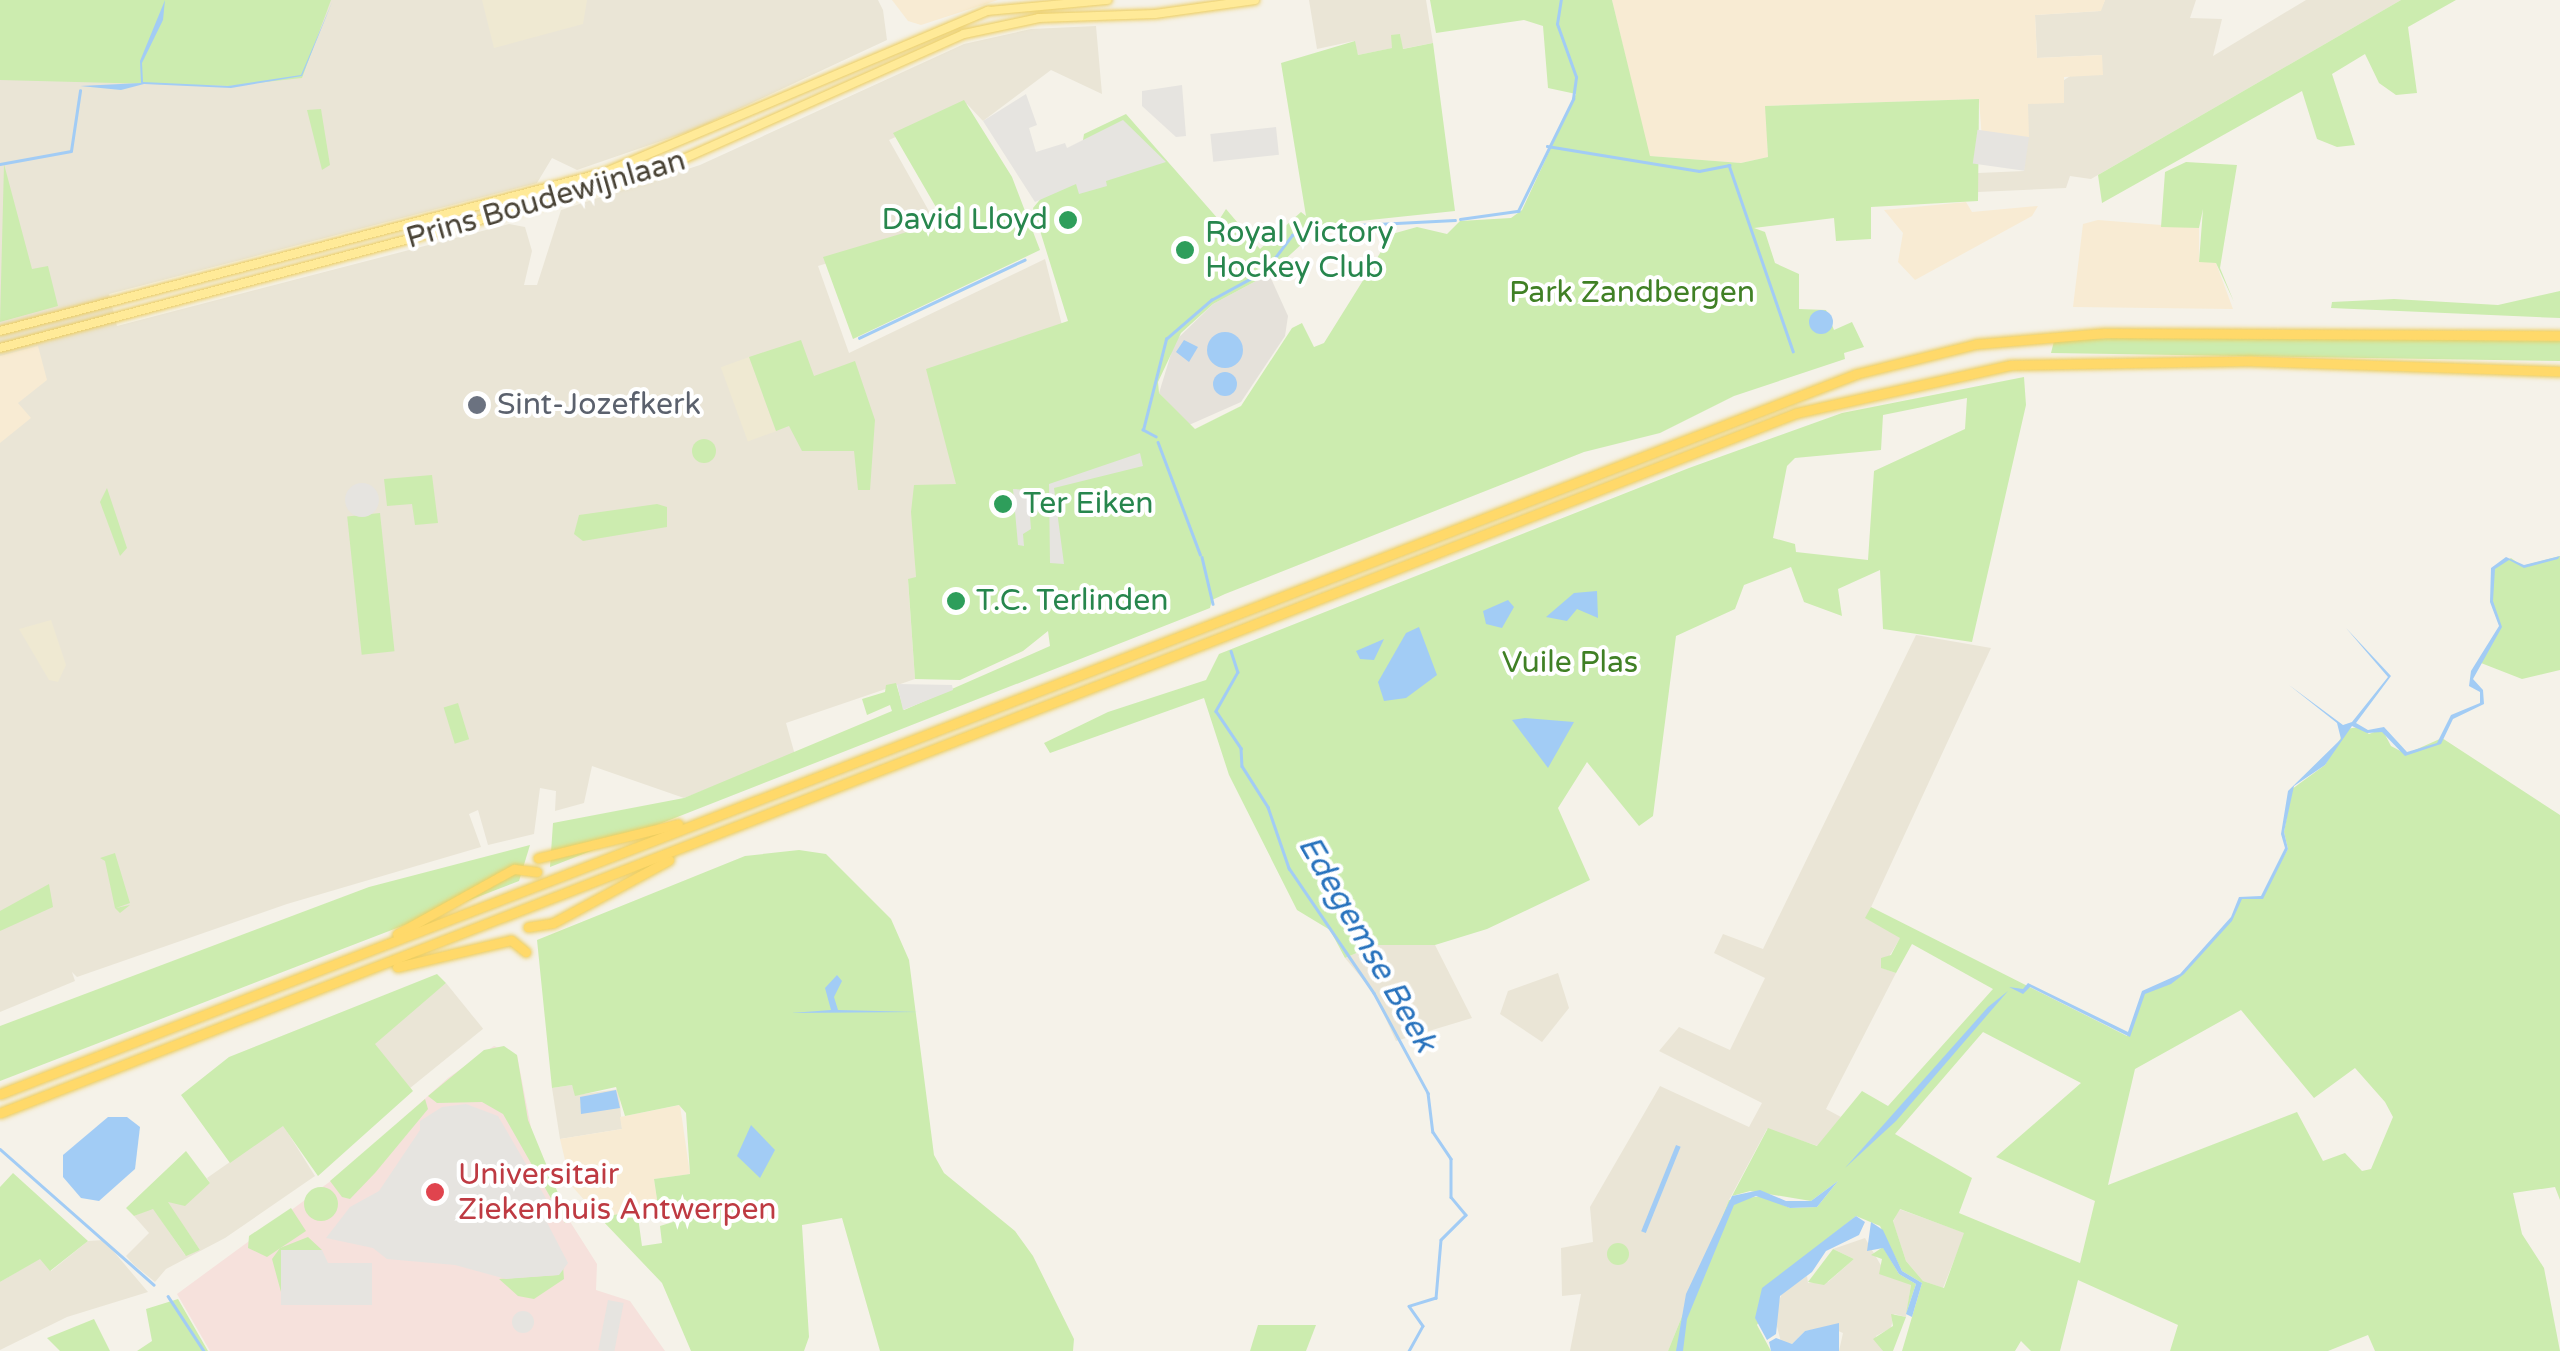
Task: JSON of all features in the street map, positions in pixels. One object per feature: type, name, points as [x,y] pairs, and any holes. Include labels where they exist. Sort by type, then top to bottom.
[{"type":"highway","points":[[0,1094],[1682,436],[1888,365],[1976,344],[2105,333],[2560,335]]},
{"type":"highway","points":[[0,1113],[370,973],[1727,438],[1839,401],[2011,364],[2234,361],[2560,371]]},
{"type":"highway","points":[[538,858],[705,818]]},
{"type":"highway","points":[[528,927],[552,923],[706,840]]},
{"type":"highway","points":[[382,944],[514,870],[537,872]]},
{"type":"highway","points":[[370,973],[511,940],[526,952]]},
{"type":"main road","name":"Prins Boudewijnlaan","points":[[0,330],[520,196],[668,150],[951,23],[1030,2],[1108,0]]},
{"type":"main road","name":"Prins Boudewijnlaan","points":[[0,348],[524,211],[673,166],[964,34],[1038,18],[1155,14],[1255,0]]},
{"type":"main road","points":[[668,150],[673,166]]},
{"type":"main road","points":[[520,196],[528,200],[524,211]]},
{"type":"shaded area","points":[[0,0],[878,0],[883,10],[887,40],[696,129],[577,170],[552,158],[537,183],[109,294],[117,326],[509,224],[525,227],[532,251],[524,285],[537,285],[561,210],[700,165],[964,44],[1031,29],[1096,26],[1102,94],[1051,70],[983,121],[967,104],[889,140],[939,229],[818,266],[849,353],[1045,259],[1063,329],[956,485],[914,486],[916,578],[908,580],[915,679],[786,723],[795,755],[684,798],[592,766],[584,803],[555,811],[556,791],[540,788],[534,834],[488,845],[478,810],[469,814],[481,847],[287,904],[77,977],[72,972],[75,981],[0,1012]]},
{"type":"shaded area","points":[[482,0],[587,0],[583,24],[494,48]]},
{"type":"shaded area","points":[[892,0],[998,0],[921,25],[908,21]]},
{"type":"shaded area","points":[[1309,0],[1426,0],[1433,43],[1402,49],[1400,34],[1393,48],[1358,55],[1354,41],[1317,49]]},
{"type":"shaded area","points":[[1612,0],[2105,0],[2101,11],[2035,15],[2037,58],[2102,55],[2103,75],[2064,77],[2064,103],[2028,104],[2029,137],[1982,139],[1979,99],[1766,106],[1768,157],[1741,163],[1649,156]]},
{"type":"shaded area","points":[[2105,0],[2196,0],[2190,18],[2222,19],[2213,56],[2306,0],[2401,0],[2091,179],[2070,176],[2066,188],[1978,192],[1978,173],[2024,171],[2028,104],[2102,55],[2037,58],[2035,15],[2100,11]]},
{"type":"shaded area","points":[[1182,85],[1186,136],[1176,137],[1142,106],[1142,91]]},
{"type":"shaded area","points":[[1026,94],[1037,125],[1029,128],[1036,152],[1065,143],[1067,148],[1123,120],[1166,162],[1106,181],[1107,186],[1079,194],[1076,184],[1035,202],[983,121]]},
{"type":"shaded area","points":[[1276,127],[1279,155],[1213,162],[1210,134]]},
{"type":"shaded area","points":[[1978,130],[2029,137],[2024,171],[1973,163]]},
{"type":"shaded area","points":[[1966,202],[1972,212],[2038,206],[2032,216],[1915,280],[1898,262],[1903,233],[1884,210]]},
{"type":"shaded area","points":[[2098,220],[2199,228],[2199,261],[2216,263],[2233,309],[2073,307],[2083,224]]},
{"type":"shaded area","points":[[1269,274],[1288,316],[1285,336],[1241,402],[1189,425],[1159,393],[1175,341],[1213,304]]},
{"type":"shaded area","points":[[38,346],[47,380],[18,403],[31,418],[0,443],[0,356]]},
{"type":"shaded area","points":[[749,357],[776,431],[748,441],[721,367]]},
{"type":"shaded area","points":[[1140,453],[1143,466],[1054,488],[1064,564],[1050,563],[1049,484]]},
{"type":"shaded area","points":[[362,483],[374,488],[379,500],[374,512],[362,517],[350,512],[345,500],[350,488]]},
{"type":"shaded area","points":[[1013,489],[1028,490],[1031,529],[1023,534],[1024,546],[1018,545]]},
{"type":"shaded area","points":[[51,620],[66,665],[58,682],[49,680],[19,629]]},
{"type":"shaded area","points":[[1916,635],[1991,648],[1866,918],[1901,937],[1882,968],[1896,973],[1826,1109],[1841,1117],[1818,1146],[1767,1129],[1729,1200],[1668,1351],[1570,1351],[1581,1294],[1562,1296],[1561,1248],[1593,1242],[1590,1207],[1660,1086],[1749,1127],[1762,1103],[1659,1051],[1679,1027],[1730,1050],[1765,978],[1714,953],[1723,934],[1763,949]]},
{"type":"shaded area","points":[[897,684],[952,685],[953,690],[903,710]]},
{"type":"shaded area","points":[[1375,945],[1435,945],[1472,1018],[1396,1041],[1374,993],[1345,958]]},
{"type":"shaded area","points":[[1558,973],[1569,1008],[1542,1042],[1500,1014],[1508,991]]},
{"type":"shaded area","points":[[446,983],[483,1029],[410,1088],[373,1042]]},
{"type":"shaded area","name":"Universitair Ziekenhuis Antwerpen","points":[[494,1046],[517,1055],[533,1138],[569,1220],[597,1264],[596,1290],[630,1301],[665,1351],[210,1351],[177,1294],[347,1169],[448,1078]]},
{"type":"shaded area","points":[[572,1085],[576,1095],[619,1089],[622,1129],[560,1139],[552,1088]]},
{"type":"shaded area","points":[[466,1104],[498,1116],[547,1200],[539,1207],[568,1263],[559,1275],[506,1279],[455,1265],[387,1259],[373,1248],[326,1238],[350,1207],[379,1191],[420,1130],[420,1121],[442,1107]]},
{"type":"shaded area","points":[[680,1105],[690,1174],[654,1179],[658,1206],[600,1218],[571,1185],[560,1139],[622,1129],[620,1117]]},
{"type":"shaded area","points":[[283,1125],[315,1176],[225,1238],[166,1269],[155,1282],[126,1256],[149,1233],[134,1216],[153,1208],[185,1255],[200,1250],[167,1202],[210,1183],[207,1178]]},
{"type":"shaded area","points":[[1899,1209],[1965,1233],[1943,1288],[1923,1281],[1906,1261],[1893,1222]]},
{"type":"shaded area","points":[[1865,1238],[1886,1274],[1911,1284],[1906,1317],[1894,1314],[1891,1328],[1876,1336],[1883,1351],[1839,1351],[1843,1333],[1829,1327],[1805,1331],[1792,1344],[1781,1342],[1774,1315],[1782,1293],[1807,1276],[1808,1283],[1828,1282],[1854,1259],[1833,1249]]},
{"type":"shaded area","points":[[104,1240],[148,1292],[67,1317],[0,1350],[0,1282],[40,1258],[51,1271],[88,1241]]},
{"type":"shaded area","points":[[281,1250],[322,1250],[328,1263],[372,1263],[372,1305],[281,1305]]},
{"type":"shaded area","points":[[608,1300],[624,1303],[614,1351],[598,1350]]},
{"type":"shaded area","points":[[523,1311],[531,1314],[531,1330],[523,1333],[515,1330],[512,1322],[515,1314]]},
{"type":"green space","points":[[0,0],[331,0],[302,78],[229,86],[0,80]]},
{"type":"green space","name":"Park Zandbergen","points":[[1430,0],[1612,0],[1650,156],[1741,163],[1768,157],[1765,106],[1979,99],[1978,201],[1871,207],[1871,239],[1836,241],[1834,218],[1754,228],[1765,232],[1775,263],[1799,274],[1799,309],[1826,310],[1834,330],[1852,322],[1864,347],[1844,353],[1845,359],[1734,396],[1660,433],[1584,452],[1225,594],[1212,600],[1210,608],[550,867],[553,823],[684,798],[892,711],[890,705],[867,715],[862,699],[885,692],[886,685],[896,683],[904,710],[1050,646],[1048,631],[1023,651],[960,680],[915,679],[908,579],[916,577],[911,512],[914,485],[956,484],[926,369],[1068,321],[1033,208],[1043,196],[1076,183],[1084,134],[1126,114],[1219,220],[1226,209],[1260,249],[1301,212],[1306,216],[1281,63],[1355,41],[1358,55],[1392,48],[1391,35],[1400,34],[1403,49],[1433,43],[1455,211],[1313,226],[1315,232],[1269,274],[1213,304],[1181,333],[1158,382],[1159,393],[1195,429],[1241,406],[1292,328],[1302,323],[1314,347],[1324,343],[1392,234],[1417,227],[1447,234],[1460,221],[1511,218],[1522,210],[1576,94],[1548,88],[1543,26],[1524,20],[1436,33]]},
{"type":"green space","points":[[2401,0],[2456,0],[2408,27],[2417,93],[2396,95],[2379,83],[2365,54],[2332,74],[2355,145],[2337,147],[2317,139],[2302,91],[2102,203],[2098,175]]},
{"type":"green space","points":[[964,100],[1012,177],[1040,250],[853,339],[823,257],[944,221],[893,133]]},
{"type":"green space","points":[[321,109],[330,165],[322,170],[307,110]]},
{"type":"green space","points":[[2186,162],[2237,165],[2220,268],[2234,302],[2216,263],[2199,262],[2203,209],[2199,228],[2161,227],[2165,172]]},
{"type":"green space","points":[[4,164],[32,269],[48,266],[58,306],[0,322]]},
{"type":"green space","points":[[2560,291],[2560,318],[2331,308],[2332,302],[2394,299],[2498,305]]},
{"type":"green space","points":[[2134,337],[2560,341],[2560,361],[2051,353],[2054,341]]},
{"type":"green space","points":[[801,340],[814,376],[855,361],[875,420],[870,490],[858,490],[854,451],[802,451],[789,426],[776,431],[749,357]]},
{"type":"green space","name":"Vuile Plas","points":[[2024,377],[2026,405],[1972,642],[1883,629],[1880,570],[1838,589],[1842,616],[1804,602],[1791,567],[1744,585],[1735,609],[1676,636],[1653,816],[1639,826],[1587,762],[1558,808],[1590,880],[1487,929],[1435,945],[1375,945],[1345,958],[1330,930],[1297,910],[1229,775],[1204,698],[1050,753],[1044,743],[1108,712],[1206,680],[1219,654],[1689,468],[1842,413]],"holes":[[[1967,398],[1965,429],[1874,471],[1868,560],[1796,552],[1795,544],[1773,538],[1787,466],[1795,458],[1881,450],[1883,415]]]},
{"type":"green space","points":[[704,439],[713,442],[713,460],[704,463],[695,460],[692,451],[695,442]]},
{"type":"green space","points":[[432,475],[438,523],[415,525],[412,504],[387,506],[384,479]]},
{"type":"green space","points":[[107,488],[127,548],[120,556],[100,502]]},
{"type":"green space","points":[[657,504],[667,507],[667,527],[583,541],[574,534],[579,515]]},
{"type":"green space","points":[[380,513],[395,651],[362,655],[347,516]]},
{"type":"green space","points":[[2560,556],[2560,670],[2522,679],[2481,663],[2500,627],[2492,606],[2493,569],[2511,558],[2522,566]]},
{"type":"green space","points":[[458,703],[469,739],[455,744],[444,707]]},
{"type":"green space","points":[[2359,727],[2369,734],[2382,729],[2391,746],[2406,754],[2442,738],[2560,815],[2560,1200],[2555,1187],[2513,1193],[2522,1234],[2544,1268],[2560,1351],[2375,1351],[2368,1335],[2328,1351],[2170,1351],[2178,1325],[2078,1280],[2060,1351],[2031,1351],[2021,1341],[2015,1351],[1902,1351],[1922,1283],[1902,1271],[1880,1226],[1856,1216],[1789,1271],[1757,1325],[1771,1351],[1668,1351],[1729,1200],[1763,1196],[1790,1208],[1817,1207],[1838,1181],[1811,1201],[1750,1191],[1732,1196],[1768,1128],[1817,1146],[1862,1091],[1888,1106],[1993,989],[1912,944],[1896,973],[1881,968],[1881,958],[1891,955],[1900,938],[1865,918],[1871,907],[2127,1036],[2143,993],[2180,975],[2232,918],[2240,898],[2260,899],[2288,849],[2284,832],[2292,789],[2325,765],[2346,729]],"holes":[[[2241,1010],[2314,1098],[2355,1068],[2385,1102],[2393,1117],[2371,1169],[2362,1171],[2345,1153],[2323,1161],[2297,1112],[2108,1185],[2135,1069]],[[1983,1032],[2081,1083],[1996,1157],[2095,1201],[2080,1263],[1959,1213],[1972,1178],[1895,1134]],[[1900,1209],[1964,1233],[1944,1288],[1923,1281],[1906,1261],[1893,1221]]]},
{"type":"green space","points":[[530,845],[519,881],[0,1081],[0,1026],[369,887]]},
{"type":"green space","points":[[799,850],[826,854],[891,919],[909,960],[934,1155],[944,1173],[1015,1231],[1033,1256],[1074,1339],[1073,1351],[880,1351],[842,1218],[802,1225],[809,1337],[804,1351],[691,1351],[662,1283],[600,1218],[637,1210],[642,1246],[662,1243],[660,1226],[673,1222],[670,1204],[658,1206],[654,1179],[690,1174],[686,1113],[679,1105],[625,1116],[616,1087],[575,1096],[572,1085],[552,1088],[537,940],[745,856]]},
{"type":"green space","points":[[115,853],[130,903],[116,908],[130,905],[120,913],[115,908],[105,861],[100,858]]},
{"type":"green space","points":[[49,884],[53,907],[0,931],[0,911]]},
{"type":"green space","points":[[437,974],[446,983],[375,1044],[413,1091],[318,1176],[283,1126],[230,1163],[181,1095],[229,1057]]},
{"type":"green space","points":[[504,1046],[517,1055],[528,1120],[569,1220],[565,1223],[503,1114],[482,1102],[437,1103],[428,1096],[484,1050]]},
{"type":"green space","points":[[425,1099],[428,1109],[375,1173],[350,1199],[342,1197],[330,1181]]},
{"type":"green space","points":[[186,1151],[210,1183],[185,1206],[168,1202],[200,1250],[186,1256],[153,1209],[134,1216],[126,1208]]},
{"type":"green space","points":[[13,1173],[88,1241],[50,1271],[40,1259],[0,1282],[0,1187]]},
{"type":"green space","points":[[321,1187],[333,1192],[338,1204],[333,1216],[321,1221],[309,1216],[304,1204],[309,1192]]},
{"type":"green space","points":[[291,1208],[306,1231],[267,1257],[248,1248],[249,1236]]},
{"type":"green space","points":[[308,1237],[322,1250],[281,1250],[281,1292],[272,1259],[280,1248]]},
{"type":"green space","points":[[1614,1243],[1622,1243],[1629,1254],[1622,1265],[1614,1265],[1607,1258],[1607,1250]]},
{"type":"green space","points":[[1883,1247],[1899,1274],[1916,1284],[1906,1314],[1911,1285],[1879,1274],[1882,1259],[1871,1255]]},
{"type":"green space","points":[[1833,1249],[1854,1259],[1824,1285],[1808,1282]]},
{"type":"green space","points":[[563,1266],[564,1279],[534,1299],[518,1296],[499,1279],[558,1275]]},
{"type":"green space","points":[[178,1299],[208,1351],[137,1351],[152,1341],[146,1309]]},
{"type":"green space","points":[[1891,1314],[1906,1317],[1893,1351],[1883,1351],[1873,1339],[1893,1326]]},
{"type":"green space","points":[[94,1319],[110,1351],[60,1351],[47,1338]]},
{"type":"green space","points":[[1258,1325],[1316,1325],[1306,1351],[1250,1351]]},
{"type":"water","points":[[165,0],[163,20],[142,63],[143,82],[228,86],[301,75],[333,0],[302,76],[231,88],[144,84],[121,90],[80,86],[141,83],[140,61]]},
{"type":"water","points":[[1821,310],[1833,322],[1821,334],[1809,322]]},
{"type":"water","points":[[1225,332],[1238,337],[1243,350],[1238,363],[1225,368],[1212,363],[1207,350],[1212,337]]},
{"type":"water","points":[[1184,340],[1198,347],[1189,362],[1176,352]]},
{"type":"water","points":[[1225,372],[1234,375],[1234,393],[1225,396],[1216,393],[1213,384],[1216,375]]},
{"type":"water","points":[[2560,556],[2524,568],[2509,560],[2495,569],[2493,601],[2502,627],[2473,679],[2483,690],[2484,704],[2453,719],[2441,744],[2405,756],[2382,732],[2367,733],[2352,726],[2325,765],[2294,786],[2284,832],[2288,849],[2263,899],[2242,899],[2232,921],[2184,974],[2145,994],[2130,1037],[2030,987],[2023,994],[2009,987],[2023,989],[2028,983],[2128,1032],[2142,991],[2180,974],[2231,917],[2239,897],[2261,896],[2285,848],[2281,834],[2288,791],[2341,739],[2337,723],[2289,685],[2343,725],[2352,722],[2388,677],[2346,628],[2391,676],[2356,723],[2368,730],[2384,727],[2407,752],[2437,743],[2451,715],[2480,703],[2480,692],[2469,686],[2471,671],[2499,626],[2490,602],[2491,568],[2506,557],[2524,565]]},
{"type":"water","points":[[1597,591],[1598,618],[1577,609],[1567,621],[1546,617],[1574,593]]},
{"type":"water","points":[[1508,600],[1514,607],[1502,628],[1486,624],[1483,611]]},
{"type":"water","points":[[1419,627],[1437,675],[1406,698],[1384,701],[1378,682],[1406,633]]},
{"type":"water","points":[[1384,639],[1374,660],[1360,659],[1356,651]]},
{"type":"water","points":[[1525,718],[1574,722],[1548,768],[1512,720]]},
{"type":"water","points":[[837,975],[842,981],[834,997],[838,1010],[918,1012],[791,1013],[831,1010],[825,988]]},
{"type":"water","points":[[2008,991],[1896,1121],[1845,1168],[1988,1007]]},
{"type":"water","points":[[616,1090],[620,1108],[581,1114],[580,1097]]},
{"type":"water","points":[[108,1117],[127,1117],[140,1127],[135,1169],[99,1201],[81,1198],[63,1177],[63,1155]]},
{"type":"water","points":[[751,1125],[775,1150],[760,1178],[737,1156]]},
{"type":"water","points":[[1676,1145],[1681,1147],[1646,1233],[1641,1231]]},
{"type":"water","points":[[1838,1181],[1817,1207],[1790,1208],[1756,1196],[1734,1205],[1687,1319],[1683,1351],[1676,1351],[1686,1294],[1732,1196],[1760,1190],[1786,1201],[1811,1201]]},
{"type":"water","points":[[1856,1216],[1865,1222],[1859,1235],[1826,1251],[1812,1272],[1780,1296],[1776,1334],[1767,1340],[1755,1318],[1762,1288]]},
{"type":"water","points":[[1871,1222],[1883,1230],[1902,1271],[1922,1283],[1912,1317],[1906,1314],[1916,1284],[1899,1274],[1883,1248],[1867,1251]]},
{"type":"water","points":[[1839,1323],[1839,1351],[1771,1351],[1769,1342],[1776,1338],[1792,1344],[1805,1331]]},
{"type":"waterway","name":"Edegemse Beek","points":[[1460,219],[1518,211],[1573,99],[1576,77],[1557,24],[1561,0]]},
{"type":"waterway","points":[[0,164],[71,151],[80,91]]},
{"type":"waterway","points":[[1547,146],[1699,171],[1729,165],[1793,351]]},
{"type":"waterway","name":"Edegemse Beek","points":[[1271,263],[1292,235],[1318,227],[1455,220]]},
{"type":"waterway","points":[[859,338],[1024,260]]},
{"type":"waterway","name":"Edegemse Beek","points":[[1156,437],[1143,430],[1166,339],[1211,300],[1257,275]]},
{"type":"waterway","name":"Edegemse Beek","points":[[1158,442],[1200,554]]},
{"type":"waterway","name":"Edegemse Beek","points":[[1202,557],[1213,604]]},
{"type":"waterway","name":"Edegemse Beek","points":[[1231,651],[1238,672],[1216,711],[1241,748],[1242,766],[1268,807],[1289,868],[1374,993],[1428,1093],[1433,1132],[1451,1159],[1451,1197],[1466,1215],[1441,1240],[1436,1298],[1409,1306],[1423,1326],[1409,1351]]},
{"type":"waterway","points":[[0,1149],[154,1285]]},
{"type":"waterway","points":[[168,1296],[204,1351]]},
{"type":"place","name":"David Lloyd","points":[[1068,220]]},
{"type":"place","name":"Royal Victory Hockey Club","points":[[1185,250]]},
{"type":"place","name":"Sint-Jozefkerk","points":[[477,405]]},
{"type":"place","name":"Ter Eiken","points":[[1003,504]]},
{"type":"place","name":"T.C. Terlinden","points":[[956,601]]},
{"type":"place","name":"Universitair Ziekenhuis Antwerpen","points":[[435,1192]]}]
